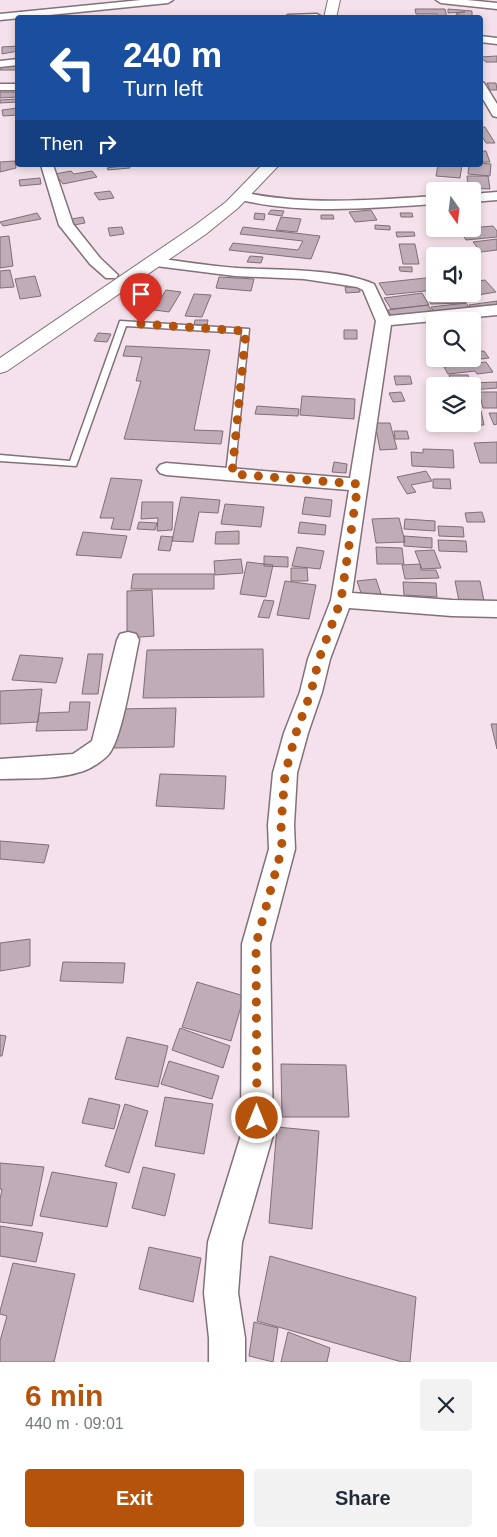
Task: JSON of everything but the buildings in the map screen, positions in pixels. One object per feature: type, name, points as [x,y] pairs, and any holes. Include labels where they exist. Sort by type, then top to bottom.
[{"type":"highway","points":[[331,15],[334,0]]},
{"type":"highway","points":[[0,349],[203,212],[251,167]]},
{"type":"highway","points":[[0,367],[200,230],[242,196],[269,167]]},
{"type":"street","points":[[101,0],[109,6]]},
{"type":"street","points":[[32,15],[168,0]]},
{"type":"street","points":[[441,0],[475,7],[497,6]]},
{"type":"street","points":[[475,7],[488,0]]},
{"type":"street","points":[[86,8],[95,15]]},
{"type":"street","points":[[1,19],[15,17]]},
{"type":"street","points":[[483,39],[497,41]]},
{"type":"street","points":[[0,64],[15,62]]},
{"type":"street","points":[[0,87],[15,87]]},
{"type":"street","points":[[483,90],[497,114]]},
{"type":"street","points":[[48,167],[66,225],[95,261],[111,275]]},
{"type":"street","points":[[242,196],[280,204],[426,200]]},
{"type":"street","points":[[481,197],[497,196]]},
{"type":"street","points":[[153,262],[235,272],[304,275],[360,283],[369,287],[384,321],[341,600],[319,659],[311,692],[296,733],[285,774],[281,825],[282,848],[256,944],[257,1135],[224,1242],[221,1293],[227,1338],[227,1362]]},
{"type":"street","points":[[384,321],[497,310]]},
{"type":"street","points":[[166,469],[358,484]]},
{"type":"street","points":[[341,600],[452,608],[497,608]]},
{"type":"street","points":[[0,769],[33,768],[78,763],[100,748],[106,736],[128,640]]},
{"type":"lane","points":[[0,458],[73,464],[123,323],[246,331],[232,474]]},
{"type":"route","points":[[141,324],[246,331],[232,474],[358,484],[341,600],[319,659],[311,692],[296,733],[285,774],[281,825],[282,848],[256,944],[257,1118]]}]
